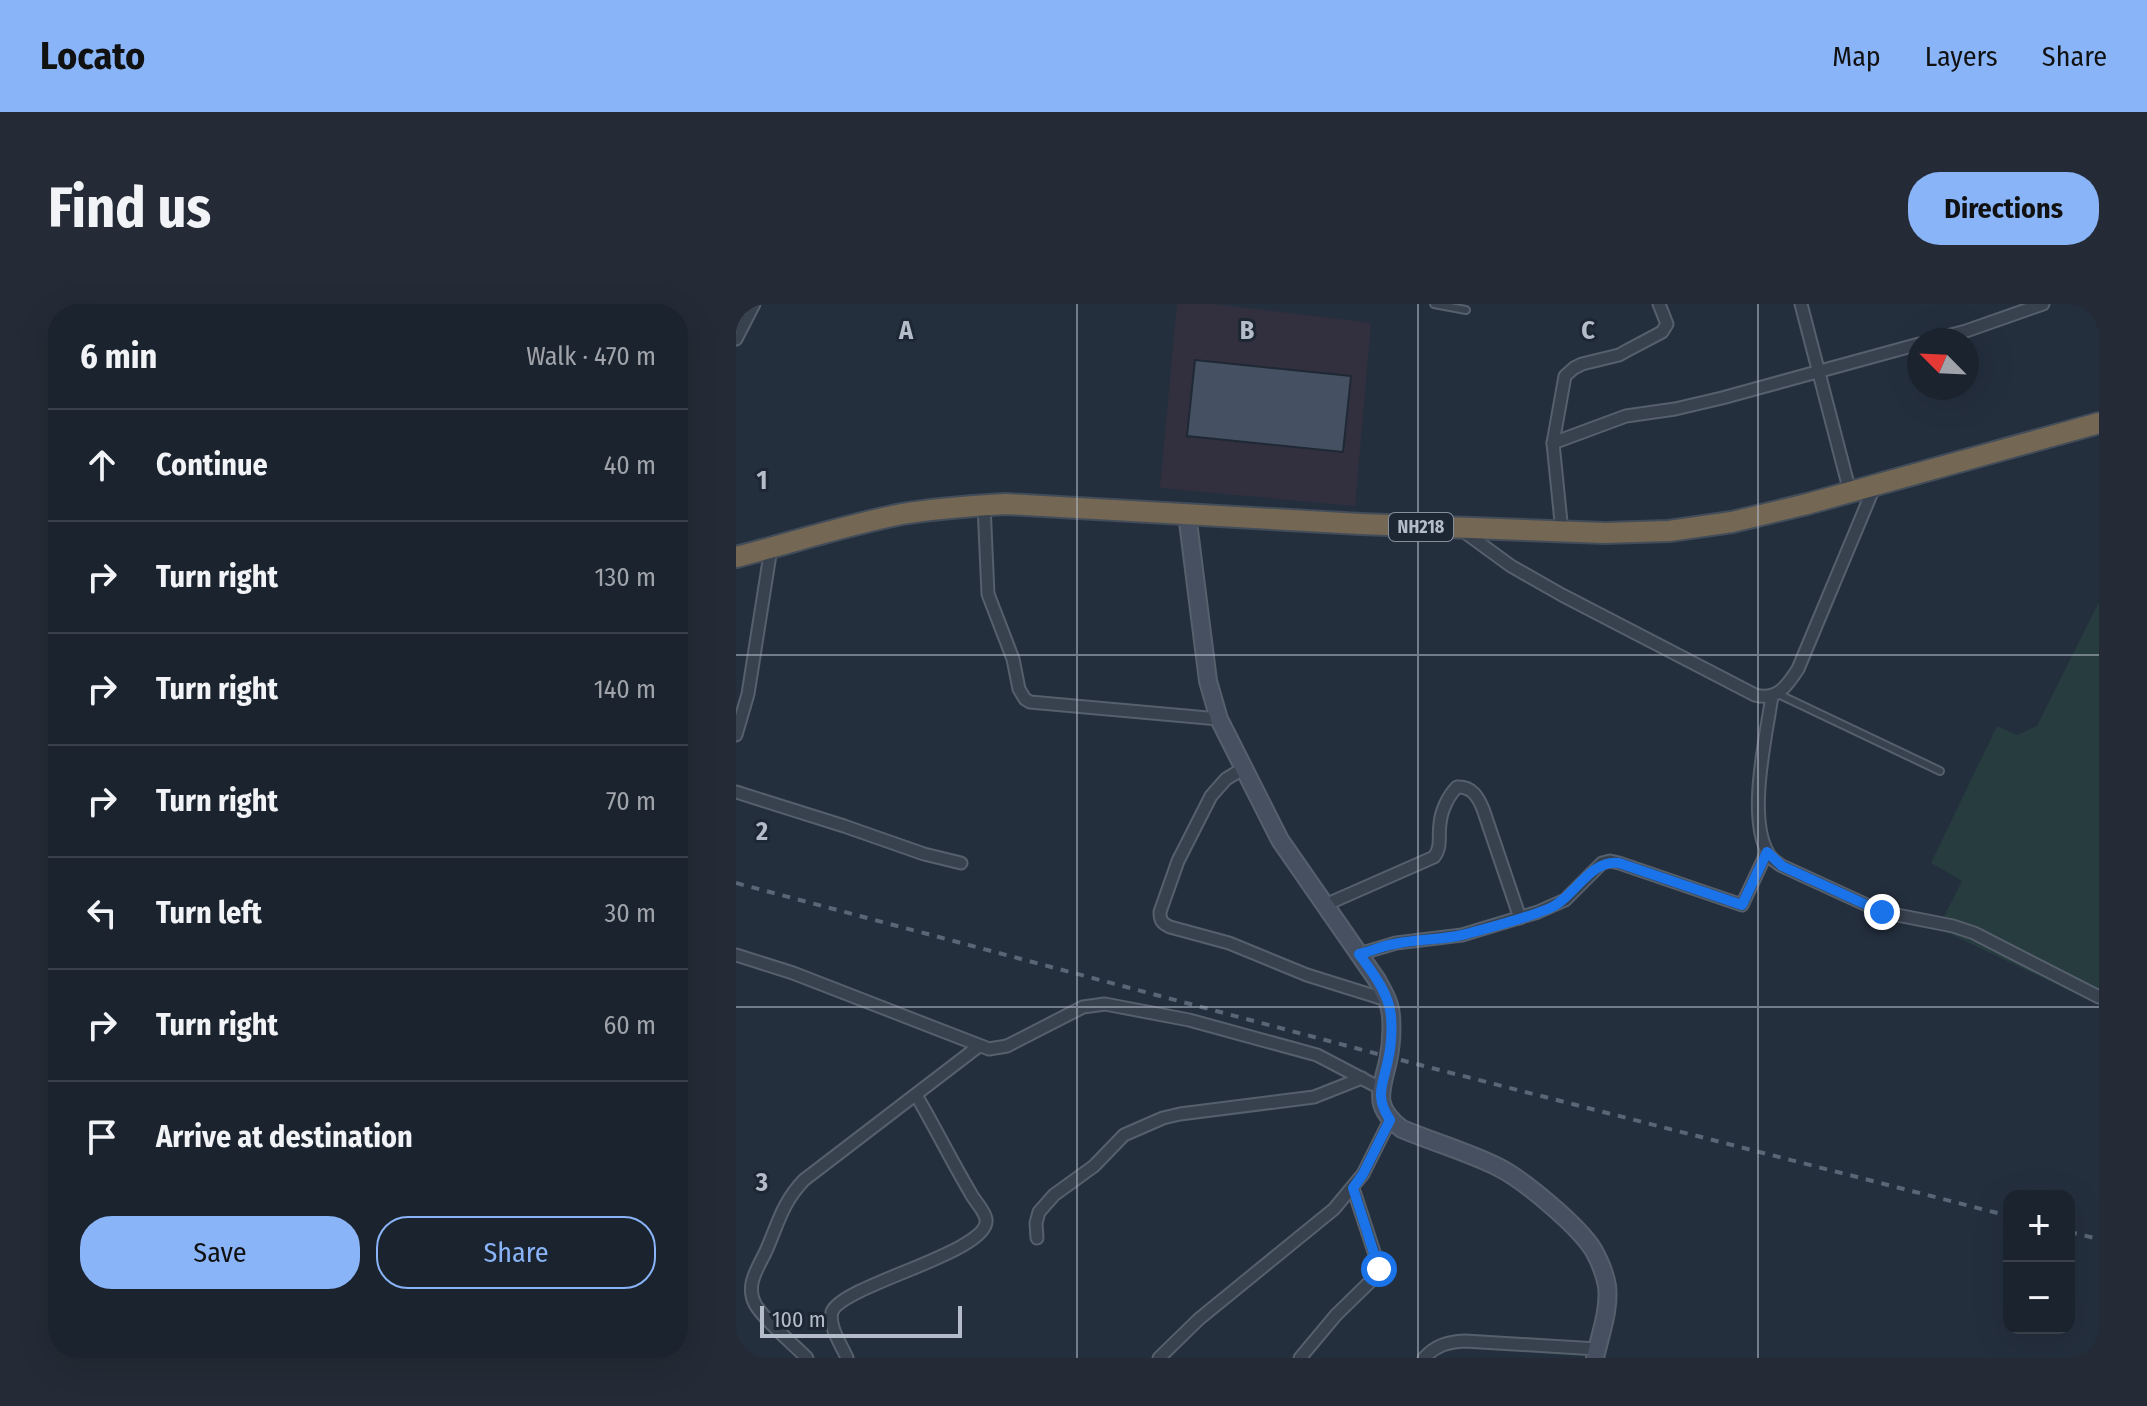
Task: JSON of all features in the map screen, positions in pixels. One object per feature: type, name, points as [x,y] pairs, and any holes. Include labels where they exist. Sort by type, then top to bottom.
[{"type":"highway","name":"NH218","points":[[736,557],[903,514],[1006,504],[1345,524],[1605,533],[1653,531],[1747,519],[2099,423]]},
{"type":"street","points":[[1562,532],[1553,443],[1565,376],[1582,364],[1619,355],[1662,332],[1667,324],[1659,304]]},
{"type":"street","points":[[1801,304],[1850,492]]},
{"type":"street","points":[[1975,328],[2043,304]]},
{"type":"street","points":[[736,308],[752,308],[736,339]]},
{"type":"street","points":[[1553,443],[1626,416],[1711,401],[1907,347]]},
{"type":"street","points":[[1875,484],[1798,669],[1775,695],[1760,771],[1759,818],[1767,852],[1782,866],[1872,908],[1974,933],[2099,997]]},
{"type":"street","points":[[984,505],[988,594],[1025,699],[1030,702],[1219,719]]},
{"type":"street","points":[[1187,514],[1208,681],[1219,719],[1280,840],[1377,980],[1387,1000],[1391,1015],[1389,1057],[1380,1088],[1383,1109],[1390,1120],[1402,1129],[1503,1169],[1532,1190],[1580,1233],[1598,1258],[1607,1286],[1607,1305],[1596,1354],[1465,1341],[1434,1348],[1424,1358]]},
{"type":"street","points":[[1458,528],[1503,561],[1562,595],[1755,695],[1775,695]]},
{"type":"street","points":[[736,735],[748,694],[771,548]]},
{"type":"street","points":[[1244,768],[1226,779],[1211,796],[1178,861],[1160,912],[1163,924],[1229,943],[1307,975],[1387,1000]]},
{"type":"street","points":[[1325,905],[1434,857],[1439,847],[1441,815],[1448,798],[1457,787],[1463,787],[1475,794],[1483,809],[1520,918]]},
{"type":"street","points":[[736,792],[924,854],[961,863]]},
{"type":"street","points":[[1359,954],[1396,943],[1462,935],[1553,907],[1565,900],[1602,863],[1610,861],[1742,905],[1767,852]]},
{"type":"street","points":[[736,955],[793,973],[979,1046],[998,1049],[1007,1046],[1083,1007],[1105,1004],[1189,1020],[1317,1055],[1380,1088]]},
{"type":"street","points":[[807,1358],[758,1309],[752,1294],[753,1276],[785,1203],[804,1180],[979,1046]]},
{"type":"street","points":[[1037,1238],[1039,1212],[1048,1200],[1094,1166],[1124,1135],[1172,1116],[1314,1097],[1362,1078]]},
{"type":"street","points":[[847,1358],[832,1325],[831,1316],[837,1304],[942,1257],[980,1233],[985,1226],[985,1217],[916,1095]]},
{"type":"street","points":[[1159,1358],[1199,1319],[1334,1209],[1363,1174],[1390,1120]]},
{"type":"street","points":[[1301,1357],[1336,1315],[1377,1275],[1378,1264],[1353,1188]]},
{"type":"lane","points":[[1434,304],[1466,310]]},
{"type":"lane","points":[[1775,695],[1940,771]]},
{"type":"shaded area","points":[[1177,304],[1213,304],[1371,323],[1355,506],[1160,488]]},
{"type":"green space","points":[[2099,602],[2099,1005],[1938,928],[1962,881],[1931,863],[1997,726],[2017,735],[2037,726]]},
{"type":"building","points":[[1195,360],[1351,376],[1343,452],[1187,436]]},
{"type":"railway","points":[[736,883],[1389,1057],[2003,1214]]},
{"type":"railway","points":[[2075,1233],[2099,1239]]},
{"type":"route","points":[[1379,1269],[1353,1188],[1390,1120],[1383,1109],[1380,1088],[1389,1057],[1391,1015],[1377,980],[1359,954],[1396,943],[1462,935],[1553,907],[1565,900],[1602,863],[1610,861],[1742,905],[1767,852],[1782,866],[1882,912]]}]
